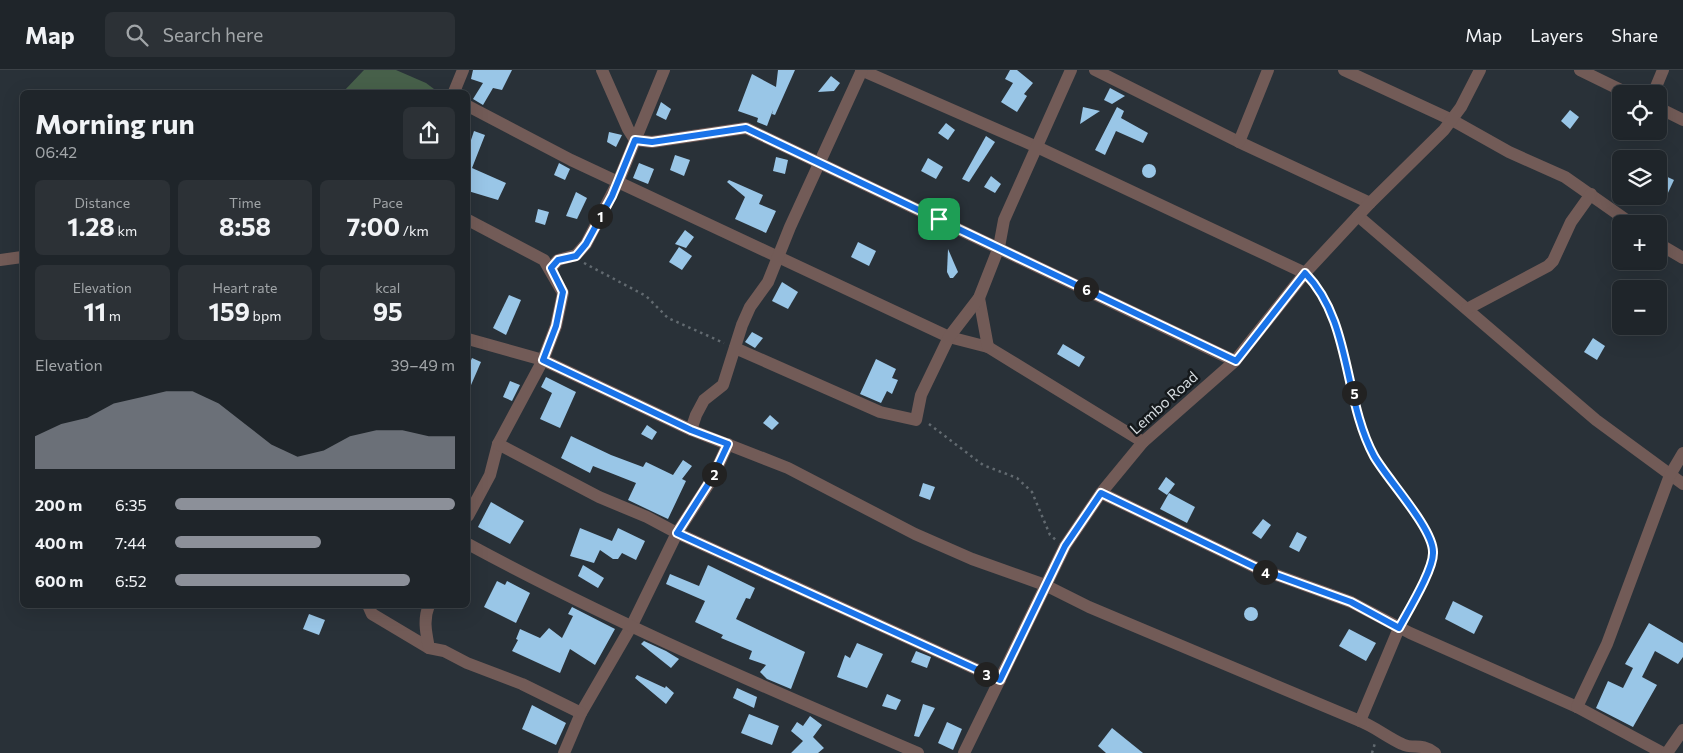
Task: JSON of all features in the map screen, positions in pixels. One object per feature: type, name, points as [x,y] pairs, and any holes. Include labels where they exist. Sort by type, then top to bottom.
[{"type":"street","points":[[455,90],[463,70]]},
{"type":"street","points":[[602,70],[635,140]]},
{"type":"street","points":[[551,268],[558,260],[576,256],[586,244],[618,182],[664,70]]},
{"type":"street","points":[[691,430],[704,400],[723,385],[742,325],[750,307],[768,282],[861,70],[1037,147],[1305,273]]},
{"type":"street","points":[[735,348],[880,412],[916,420],[921,395],[948,337],[979,298],[999,247],[1004,220],[1072,70]]},
{"type":"street","points":[[1095,70],[1238,142],[1370,203]]},
{"type":"street","points":[[1238,142],[1268,70]]},
{"type":"street","points":[[1344,70],[1452,120],[1496,145],[1565,177],[1620,215]]},
{"type":"street","name":"Lembo Road","points":[[964,753],[1065,546],[1101,493],[1143,442],[1236,361],[1305,273],[1370,203],[1452,120],[1480,70]]},
{"type":"street","points":[[1580,70],[1612,86]]},
{"type":"street","points":[[1657,85],[1663,70]]},
{"type":"street","points":[[470,107],[618,182],[948,337],[988,347],[1143,442]]},
{"type":"street","points":[[1667,112],[1683,120]]},
{"type":"street","points":[[635,140],[652,142],[746,128],[1236,361]]},
{"type":"street","points":[[1466,309],[1548,266],[1553,261],[1571,222],[1591,194]]},
{"type":"street","points":[[1358,216],[1596,420],[1683,484]]},
{"type":"street","points":[[470,221],[544,260],[551,268],[563,292],[556,326],[543,360],[498,444],[490,475],[470,512]]},
{"type":"street","points":[[1667,249],[1683,258]]},
{"type":"street","points":[[0,260],[20,257]]},
{"type":"street","points":[[979,298],[988,347]]},
{"type":"street","points":[[470,340],[543,360],[691,430],[788,468],[915,534],[964,556],[1045,585],[1089,607],[1360,721],[1380,730],[1404,745],[1426,746],[1435,753]]},
{"type":"street","points":[[498,444],[599,497],[647,517],[677,533],[1000,680]]},
{"type":"street","points":[[564,753],[581,713],[632,624],[677,533],[712,478],[728,444]]},
{"type":"street","points":[[1577,707],[1607,644],[1670,475],[1683,453]]},
{"type":"street","points":[[1101,493],[1257,568],[1351,602],[1399,628],[1577,707],[1663,753]]},
{"type":"street","points":[[470,545],[548,587],[632,624],[689,655],[918,753]]},
{"type":"street","points":[[369,608],[372,614],[429,648],[444,651],[467,663],[522,684],[581,713]]},
{"type":"street","points":[[428,608],[425,615],[425,626],[429,648]]},
{"type":"street","points":[[1360,721],[1399,628]]},
{"type":"street","points":[[1667,753],[1683,730]]},
{"type":"path","points":[[576,256],[583,262],[646,296],[668,318],[735,348]]},
{"type":"path","points":[[1305,273],[1321,290],[1332,316],[1374,456],[1431,541],[1432,562],[1399,628]]},
{"type":"path","points":[[916,420],[924,420],[983,465],[1017,478],[1032,492],[1050,535],[1065,546]]},
{"type":"green space","points":[[364,70],[396,70],[426,83],[435,90],[345,90]]},
{"type":"building","points":[[473,70],[512,70],[502,90],[493,88],[483,105],[473,99],[483,83],[471,79]]},
{"type":"building","points":[[778,70],[795,70],[775,115],[772,114],[773,110],[767,126],[757,122],[758,118],[738,111],[752,74],[776,87]]},
{"type":"building","points":[[1010,70],[1017,70],[1033,83],[1024,94],[1027,96],[1017,112],[1001,102],[1013,83],[1005,79]]},
{"type":"building","points":[[831,76],[840,83],[834,91],[818,92]]},
{"type":"building","points":[[1110,88],[1125,96],[1112,104],[1104,100]]},
{"type":"building","points":[[661,102],[671,109],[666,120],[656,115]]},
{"type":"building","points":[[1083,107],[1100,111],[1080,124]]},
{"type":"building","points":[[1117,107],[1124,111],[1121,118],[1148,133],[1143,143],[1116,131],[1105,155],[1095,150]]},
{"type":"building","points":[[1570,110],[1579,117],[1570,129],[1561,121]]},
{"type":"building","points":[[946,123],[955,130],[948,140],[938,133]]},
{"type":"building","points":[[474,131],[485,135],[472,168],[506,183],[498,200],[470,192],[470,143]]},
{"type":"building","points":[[609,132],[622,135],[616,147],[607,142]]},
{"type":"building","points":[[986,136],[995,142],[969,182],[962,179]]},
{"type":"building","points":[[675,155],[690,160],[684,176],[670,170]]},
{"type":"building","points":[[776,157],[788,160],[785,174],[773,171]]},
{"type":"building","points":[[928,158],[943,167],[936,179],[921,171]]},
{"type":"building","points":[[559,163],[570,169],[565,180],[554,175]]},
{"type":"building","points":[[639,163],[654,169],[648,184],[633,178]]},
{"type":"building","points":[[1149,164],[1154,166],[1156,171],[1154,176],[1149,178],[1144,176],[1142,171],[1144,166]]},
{"type":"building","points":[[991,176],[1001,184],[995,193],[984,187]]},
{"type":"building","points":[[1667,177],[1674,180],[1667,195]]},
{"type":"building","points":[[729,180],[763,195],[759,204],[776,211],[766,233],[735,219],[745,197],[727,182]]},
{"type":"building","points":[[576,192],[587,198],[577,219],[566,216]]},
{"type":"building","points":[[538,209],[549,212],[545,225],[535,222]]},
{"type":"building","points":[[685,230],[694,237],[686,248],[675,244]]},
{"type":"building","points":[[858,242],[876,251],[869,266],[851,257]]},
{"type":"building","points":[[679,247],[692,256],[682,270],[669,262]]},
{"type":"building","points":[[948,249],[958,272],[953,278],[950,278],[947,272]]},
{"type":"building","points":[[782,282],[798,292],[788,309],[772,301]]},
{"type":"building","points":[[509,295],[521,300],[506,335],[493,328]]},
{"type":"building","points":[[752,332],[763,338],[755,348],[745,342]]},
{"type":"building","points":[[1593,338],[1605,346],[1597,360],[1584,352]]},
{"type":"building","points":[[1063,344],[1085,357],[1079,367],[1057,354]]},
{"type":"building","points":[[472,358],[481,362],[470,387],[470,362]]},
{"type":"building","points":[[876,359],[896,369],[892,378],[898,380],[892,394],[887,391],[881,403],[860,394]]},
{"type":"building","points":[[546,377],[576,392],[560,428],[540,419],[552,393],[541,387]]},
{"type":"building","points":[[510,381],[520,385],[512,401],[503,397]]},
{"type":"building","points":[[770,415],[779,423],[772,430],[763,423]]},
{"type":"building","points":[[647,425],[657,432],[652,440],[641,434]]},
{"type":"building","points":[[571,436],[611,455],[643,467],[646,462],[673,475],[683,460],[692,466],[682,479],[686,481],[668,519],[628,500],[636,483],[593,466],[590,473],[561,458]]},
{"type":"building","points":[[1166,477],[1175,484],[1167,495],[1158,489]]},
{"type":"building","points":[[923,483],[935,487],[930,500],[919,496]]},
{"type":"building","points":[[1169,493],[1195,507],[1187,523],[1160,509]]},
{"type":"building","points":[[491,502],[524,521],[510,544],[478,527]]},
{"type":"building","points":[[1263,519],[1271,525],[1261,539],[1252,533]]},
{"type":"building","points":[[580,528],[612,541],[618,528],[645,541],[636,560],[622,553],[618,559],[613,559],[600,550],[594,563],[570,556]]},
{"type":"building","points":[[1297,532],[1307,537],[1299,552],[1289,547]]},
{"type":"building","points":[[583,565],[604,578],[598,588],[578,576]]},
{"type":"building","points":[[708,565],[755,588],[750,599],[746,598],[736,619],[805,652],[791,689],[767,679],[760,672],[766,665],[749,659],[752,651],[721,638],[723,635],[695,622],[705,601],[666,584],[670,574],[699,586]]},
{"type":"building","points":[[497,581],[505,585],[507,581],[530,593],[516,623],[484,607]]},
{"type":"building","points":[[1453,601],[1483,616],[1474,634],[1445,619]]},
{"type":"building","points":[[572,607],[615,629],[595,665],[570,649],[560,673],[512,651],[518,640],[516,639],[520,629],[540,638],[549,628],[562,638],[573,616],[568,614]]},
{"type":"building","points":[[1251,607],[1256,609],[1258,614],[1256,619],[1251,621],[1246,619],[1244,614],[1246,609]]},
{"type":"building","points":[[309,614],[325,620],[319,635],[303,629]]},
{"type":"building","points":[[1649,623],[1683,643],[1683,657],[1678,664],[1655,651],[1642,677],[1657,685],[1633,727],[1596,708],[1608,681],[1623,688],[1633,668],[1625,664]]},
{"type":"building","points":[[1349,629],[1376,643],[1366,661],[1339,646]]},
{"type":"building","points":[[644,641],[679,659],[671,668],[641,644]]},
{"type":"building","points":[[857,643],[883,654],[867,688],[837,677],[845,655],[850,658]]},
{"type":"building","points":[[916,651],[931,657],[927,668],[911,662]]},
{"type":"building","points":[[637,675],[665,688],[666,686],[674,693],[666,704],[635,678]]},
{"type":"building","points":[[737,688],[757,697],[754,708],[733,698]]},
{"type":"building","points":[[887,694],[901,700],[896,710],[882,706]]},
{"type":"building","points":[[923,704],[935,708],[919,737],[914,736]]},
{"type":"building","points":[[532,705],[566,723],[556,745],[522,729]]},
{"type":"building","points":[[749,714],[779,726],[772,745],[741,733]]},
{"type":"building","points":[[810,716],[822,725],[813,737],[824,748],[818,753],[791,753],[803,741],[791,731],[797,722],[803,726]]},
{"type":"building","points":[[947,722],[962,729],[953,750],[938,743]]},
{"type":"building","points":[[1112,728],[1143,753],[1106,753],[1098,746]]},
{"type":"route","points":[[746,128],[939,219],[1236,361],[1305,273],[1321,290],[1332,316],[1368,442],[1374,456],[1425,529],[1434,551],[1432,562],[1399,628],[1351,602],[1257,568],[1101,493],[1065,546],[1000,680],[677,533],[712,478],[728,444],[691,430],[543,360],[556,326],[563,292],[551,268],[558,260],[576,256],[586,244],[612,196],[635,140],[652,142],[746,128]]}]
